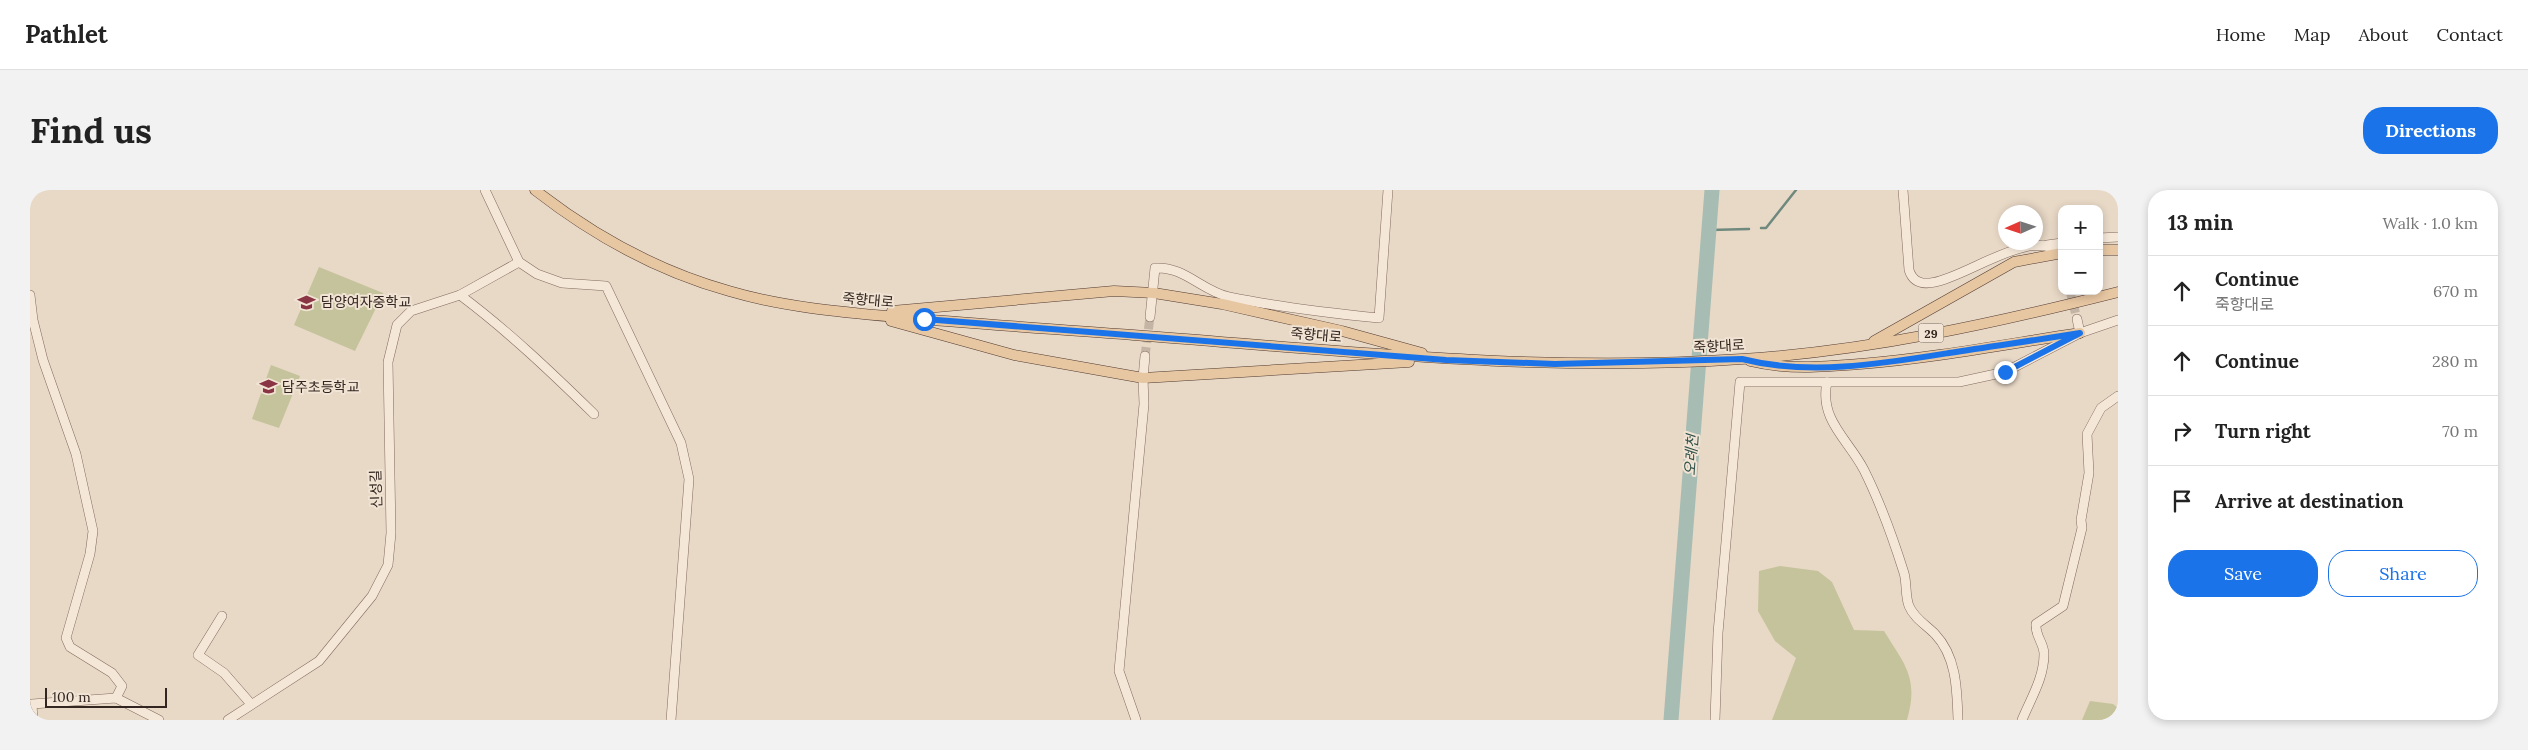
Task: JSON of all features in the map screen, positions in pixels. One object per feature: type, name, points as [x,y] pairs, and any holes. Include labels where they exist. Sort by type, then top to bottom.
[{"type":"main road","name":"죽향대로","points":[[535,190],[578,223],[612,244],[686,277],[730,292],[773,302],[866,314],[1446,360],[1555,364],[1742,359],[1866,345],[1995,321],[2118,292]]},
{"type":"main road","points":[[2103,250],[2118,250]]},
{"type":"main road","points":[[1866,345],[2014,262],[2058,254]]},
{"type":"main road","points":[[866,314],[1114,291],[1154,293],[1222,304],[1333,329],[1446,360]]},
{"type":"main road","points":[[866,314],[1014,355],[1142,378],[1446,360]]},
{"type":"main road","points":[[1742,359],[1770,366],[1844,365],[1900,361],[2080,333]]},
{"type":"street","points":[[485,190],[519,262],[537,274],[562,283],[606,286],[681,443],[690,479],[671,720]]},
{"type":"street","points":[[1150,317],[1154,293],[1155,268],[1169,268],[1228,297],[1379,318],[1388,190]]},
{"type":"street","points":[[1903,190],[1909,270],[1914,280],[1922,284],[1938,282],[2014,250],[2029,246],[2058,244]]},
{"type":"street","points":[[2103,238],[2118,237]]},
{"type":"street","points":[[2047,245],[2058,251]]},
{"type":"street","name":"신성길","points":[[228,720],[319,661],[382,581],[391,553],[387,406],[388,362],[397,325],[411,312],[460,295],[519,262]]},
{"type":"street","points":[[30,295],[33,320],[43,360],[76,454],[93,531],[90,554],[66,638],[70,647],[112,673],[122,686],[116,698]]},
{"type":"street","points":[[460,295],[486,314],[540,361],[594,414]]},
{"type":"street","points":[[2077,319],[2080,333]]},
{"type":"street","points":[[1715,720],[1718,633],[1740,382],[1959,382],[2005,372],[2080,333],[2118,320]]},
{"type":"street","points":[[1136,720],[1119,671],[1145,398],[1142,378],[1145,356]]},
{"type":"street","points":[[1827,382],[1824,395],[1828,416],[1863,468],[1876,496],[1904,573],[1909,606],[1921,622],[1936,635],[1949,657],[1957,689],[1958,720]]},
{"type":"street","points":[[2022,720],[2042,675],[2044,651],[2036,632],[2036,624],[2063,606],[2082,528],[2081,520],[2089,473],[2087,434],[2101,408],[2118,396]]},
{"type":"street","points":[[222,616],[198,655],[224,673],[251,704]]},
{"type":"street","points":[[33,720],[32,704],[116,698],[159,720]]},
{"type":"shaded area","points":[[319,267],[383,293],[386,302],[375,310],[355,351],[294,325]]},
{"type":"shaded area","points":[[271,365],[300,376],[279,428],[252,419]]},
{"type":"shaded area","points":[[1780,566],[1818,571],[1832,582],[1854,630],[1884,631],[1904,663],[1911,682],[1910,706],[1907,720],[1772,720],[1796,658],[1775,641],[1758,611],[1759,571]]},
{"type":"shaded area","points":[[2090,701],[2113,704],[2118,708],[2118,720],[2082,720]]},
{"type":"waterway","name":"오례천","points":[[1671,720],[1712,190]]},
{"type":"waterway","points":[[1761,228],[1766,228],[1796,190]]},
{"type":"waterway","points":[[1710,230],[1749,229]]},
{"type":"tunnel","points":[[2071,295],[2077,319]]},
{"type":"tunnel","points":[[1145,356],[1150,317]]},
{"type":"place","name":"담양여자중학교","points":[[307,302]]},
{"type":"place","name":"담주초등학교","points":[[268,387]]},
{"type":"route","points":[[924,319],[1446,360],[1555,364],[1742,359],[1770,366],[1799,367],[1826,367],[1900,361],[2080,333],[2005,372]]}]
